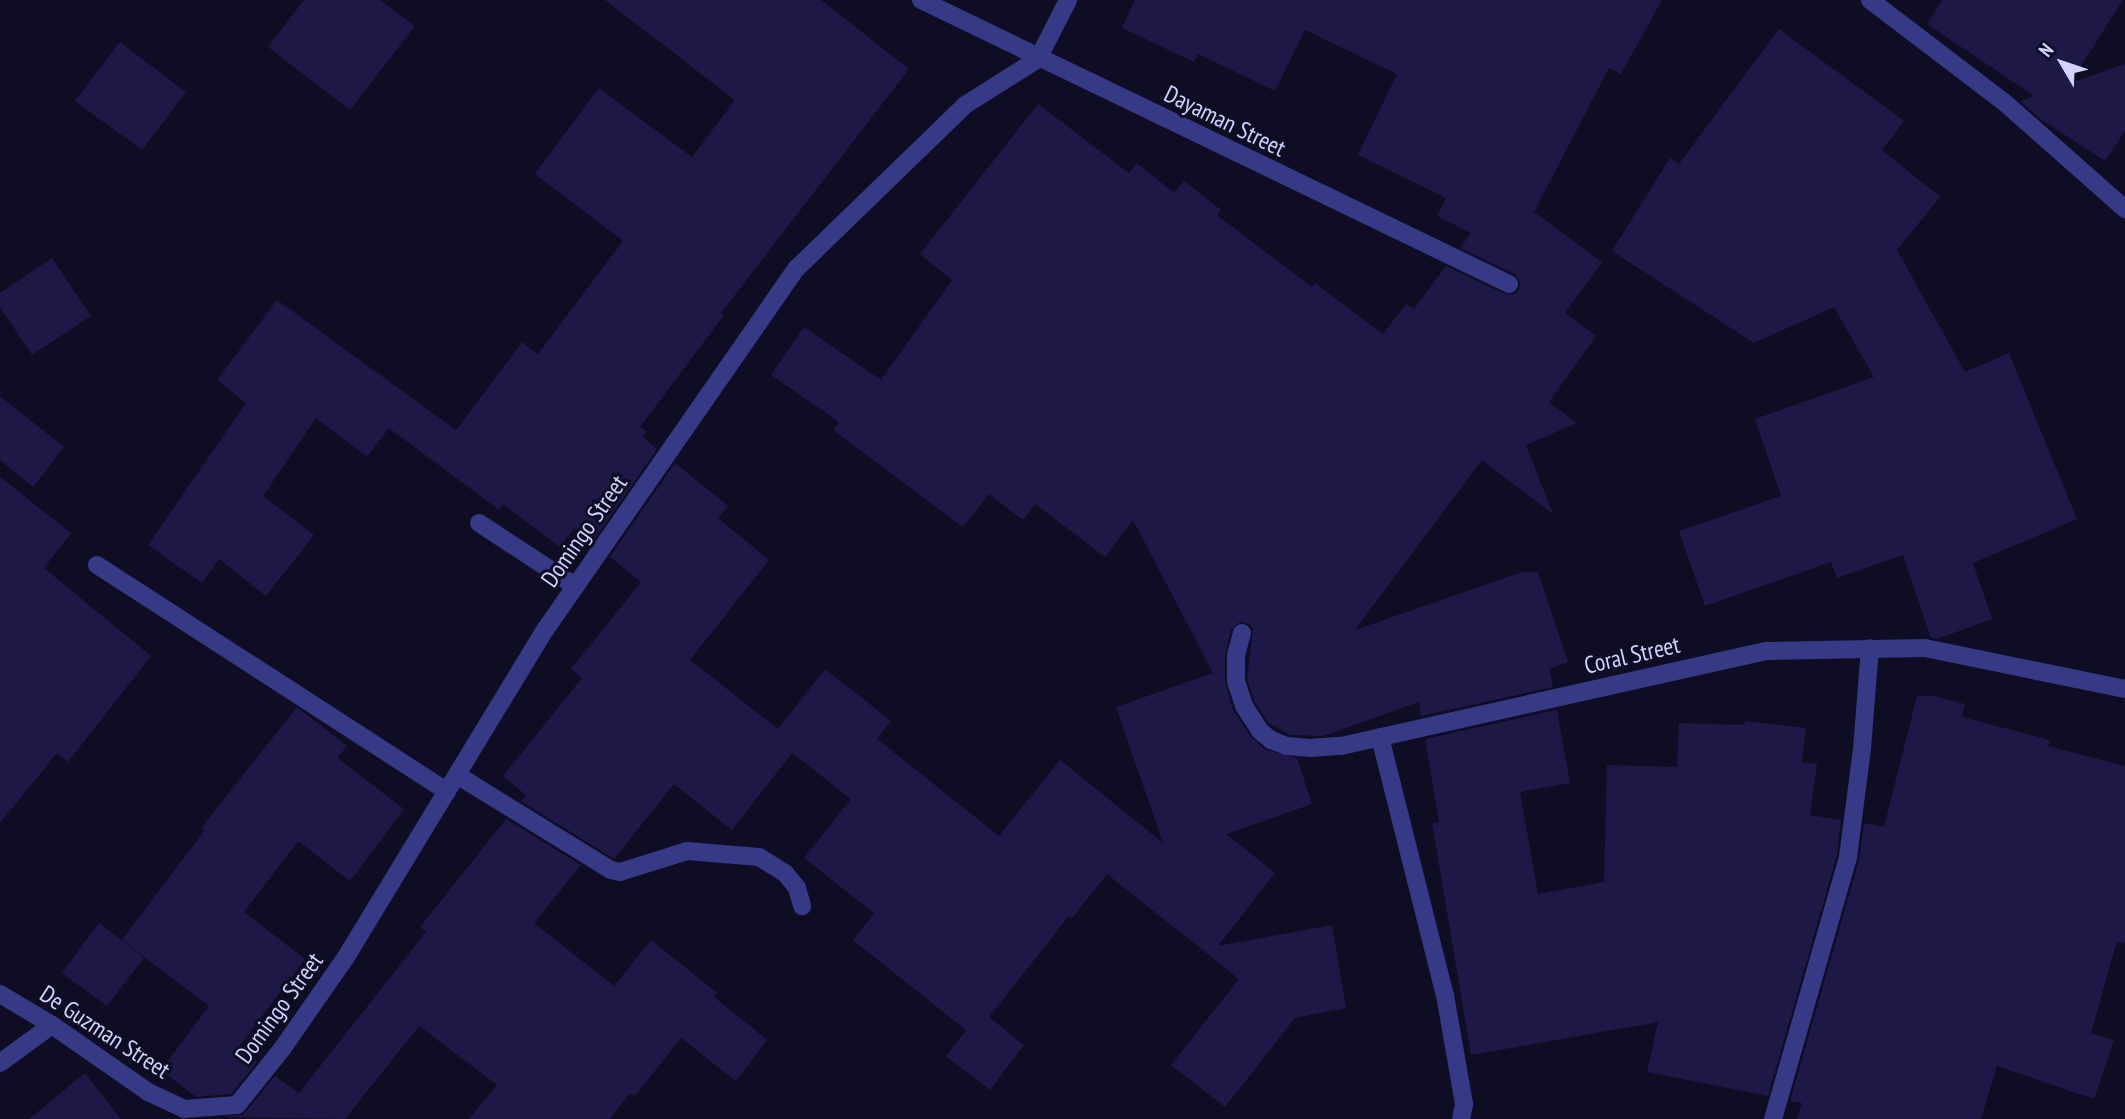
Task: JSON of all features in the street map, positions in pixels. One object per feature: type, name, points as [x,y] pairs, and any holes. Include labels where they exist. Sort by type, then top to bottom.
[{"type":"street","name":"Dayaman Street","points":[[921,0],[1038,59],[1509,284]]},
{"type":"street","points":[[1038,59],[1068,0]]},
{"type":"street","points":[[1870,0],[2004,102],[2125,209]]},
{"type":"street","name":"Domingo Street","points":[[184,1108],[237,1112],[346,957],[575,586],[797,268],[965,105],[1038,59]]},
{"type":"street","points":[[479,523],[575,586]]},
{"type":"street","points":[[97,565],[447,791]]},
{"type":"street","name":"Coral Street","points":[[1242,633],[1236,656],[1236,681],[1244,705],[1260,731],[1271,740],[1287,746],[1310,748],[1341,746],[1767,651],[1925,649],[2125,689]]},
{"type":"street","points":[[1773,1119],[1849,857],[1862,749],[1870,648]]},
{"type":"street","points":[[1380,737],[1445,995],[1464,1104],[1461,1119]]},
{"type":"street","points":[[457,775],[611,870],[620,872],[687,851],[759,857],[785,873],[797,888],[802,906]]},
{"type":"street","name":"De Guzman Street","points":[[0,994],[52,1025],[148,1092],[184,1108]]},
{"type":"street","points":[[0,1063],[52,1025]]},
{"type":"building","points":[[304,0],[380,0],[415,26],[350,110],[268,47]]},
{"type":"building","points":[[605,0],[821,0],[909,69],[721,313],[724,315],[640,427],[647,432],[643,437],[657,449],[592,543],[574,528],[560,547],[503,504],[499,510],[389,428],[367,457],[316,418],[263,496],[314,535],[266,596],[219,559],[202,583],[148,545],[246,403],[217,380],[277,300],[456,430],[522,342],[538,354],[623,241],[535,174],[599,88],[692,157],[735,100]]},
{"type":"building","points":[[1135,0],[1662,0],[1621,74],[1609,68],[1534,212],[1602,262],[1565,313],[1596,336],[1549,402],[1577,423],[1526,445],[1553,514],[1482,460],[1355,630],[1522,572],[1538,572],[1568,662],[1549,669],[1553,687],[1421,716],[1419,702],[1323,736],[1290,735],[1269,723],[1254,701],[1247,679],[1253,629],[1249,624],[1240,622],[1231,630],[1225,656],[1225,681],[1233,710],[1251,737],[1264,749],[1297,758],[1312,804],[1226,834],[1275,873],[1218,946],[1332,925],[1346,1008],[1295,1018],[1225,1107],[1171,1065],[1239,979],[1107,874],[1072,918],[1069,916],[989,1017],[1024,1045],[990,1090],[946,1056],[966,1030],[853,940],[874,913],[804,858],[851,799],[792,753],[732,830],[674,784],[614,859],[521,801],[526,795],[503,776],[582,678],[571,669],[641,582],[610,557],[675,463],[728,506],[718,518],[769,560],[690,660],[778,729],[825,669],[891,721],[877,739],[999,836],[1060,760],[1163,843],[1116,707],[1213,673],[1133,520],[1105,557],[1035,504],[1023,520],[989,494],[963,527],[833,430],[839,422],[771,375],[804,327],[881,380],[952,280],[920,254],[1038,104],[1129,173],[1137,163],[1174,193],[1184,181],[1221,210],[1217,215],[1312,287],[1315,283],[1383,334],[1406,304],[1414,309],[1446,266],[1505,294],[1515,294],[1519,290],[1520,282],[1515,274],[1460,248],[1471,233],[1437,216],[1446,198],[1358,155],[1397,74],[1305,30],[1275,91],[1198,54],[1194,62],[1122,28]]},
{"type":"building","points":[[1942,0],[2123,0],[2070,83],[2125,64],[2125,131],[2105,161],[2039,118],[2020,101],[2034,96],[1927,24]]},
{"type":"building","points":[[1779,29],[1904,121],[1882,150],[1940,197],[1897,250],[1965,372],[2009,353],[2077,519],[1973,563],[1992,619],[1937,639],[1931,638],[1903,555],[1837,578],[1831,562],[1705,606],[1679,531],[1781,496],[1755,419],[1874,377],[1834,307],[1754,343],[1612,251],[1670,158],[1679,164]]},
{"type":"building","points":[[120,42],[186,92],[142,150],[75,101]]},
{"type":"building","points":[[52,258],[91,316],[32,355],[0,307],[0,293]]},
{"type":"building","points":[[0,396],[64,447],[33,487],[0,460]]},
{"type":"building","points":[[0,477],[71,533],[44,568],[151,656],[68,762],[57,753],[0,823]]},
{"type":"building","points":[[1917,696],[1934,696],[1965,704],[1962,717],[2050,740],[2048,746],[2125,766],[2125,943],[2117,941],[2091,1033],[2114,1040],[2094,1099],[1997,1066],[1981,1119],[1797,1119],[1802,1103],[1790,1101],[1859,860],[1864,823],[1884,827]]},
{"type":"building","points":[[297,707],[347,746],[337,758],[404,809],[350,881],[298,841],[244,912],[305,959],[238,1048],[257,1062],[231,1094],[196,1097],[161,1070],[209,1006],[122,940],[205,830],[201,828]]},
{"type":"building","points":[[1557,710],[1570,783],[1520,792],[1538,894],[1604,882],[1607,765],[1677,767],[1679,723],[1744,725],[1745,721],[1806,728],[1802,762],[1817,764],[1810,815],[1841,820],[1837,855],[1768,1096],[1647,1072],[1658,1022],[1471,1055],[1432,823],[1439,822],[1425,739]]},
{"type":"building","points":[[506,819],[581,865],[534,923],[614,986],[651,940],[717,993],[714,997],[767,1040],[736,1081],[681,1038],[635,1096],[630,1093],[610,1119],[469,1119],[497,1085],[419,1026],[345,1119],[223,1117],[243,1115],[275,1076],[299,1093],[426,932],[420,927]]},
{"type":"building","points":[[99,923],[144,958],[107,1006],[62,973]]},
{"type":"building","points":[[85,1073],[121,1119],[29,1119]]}]
